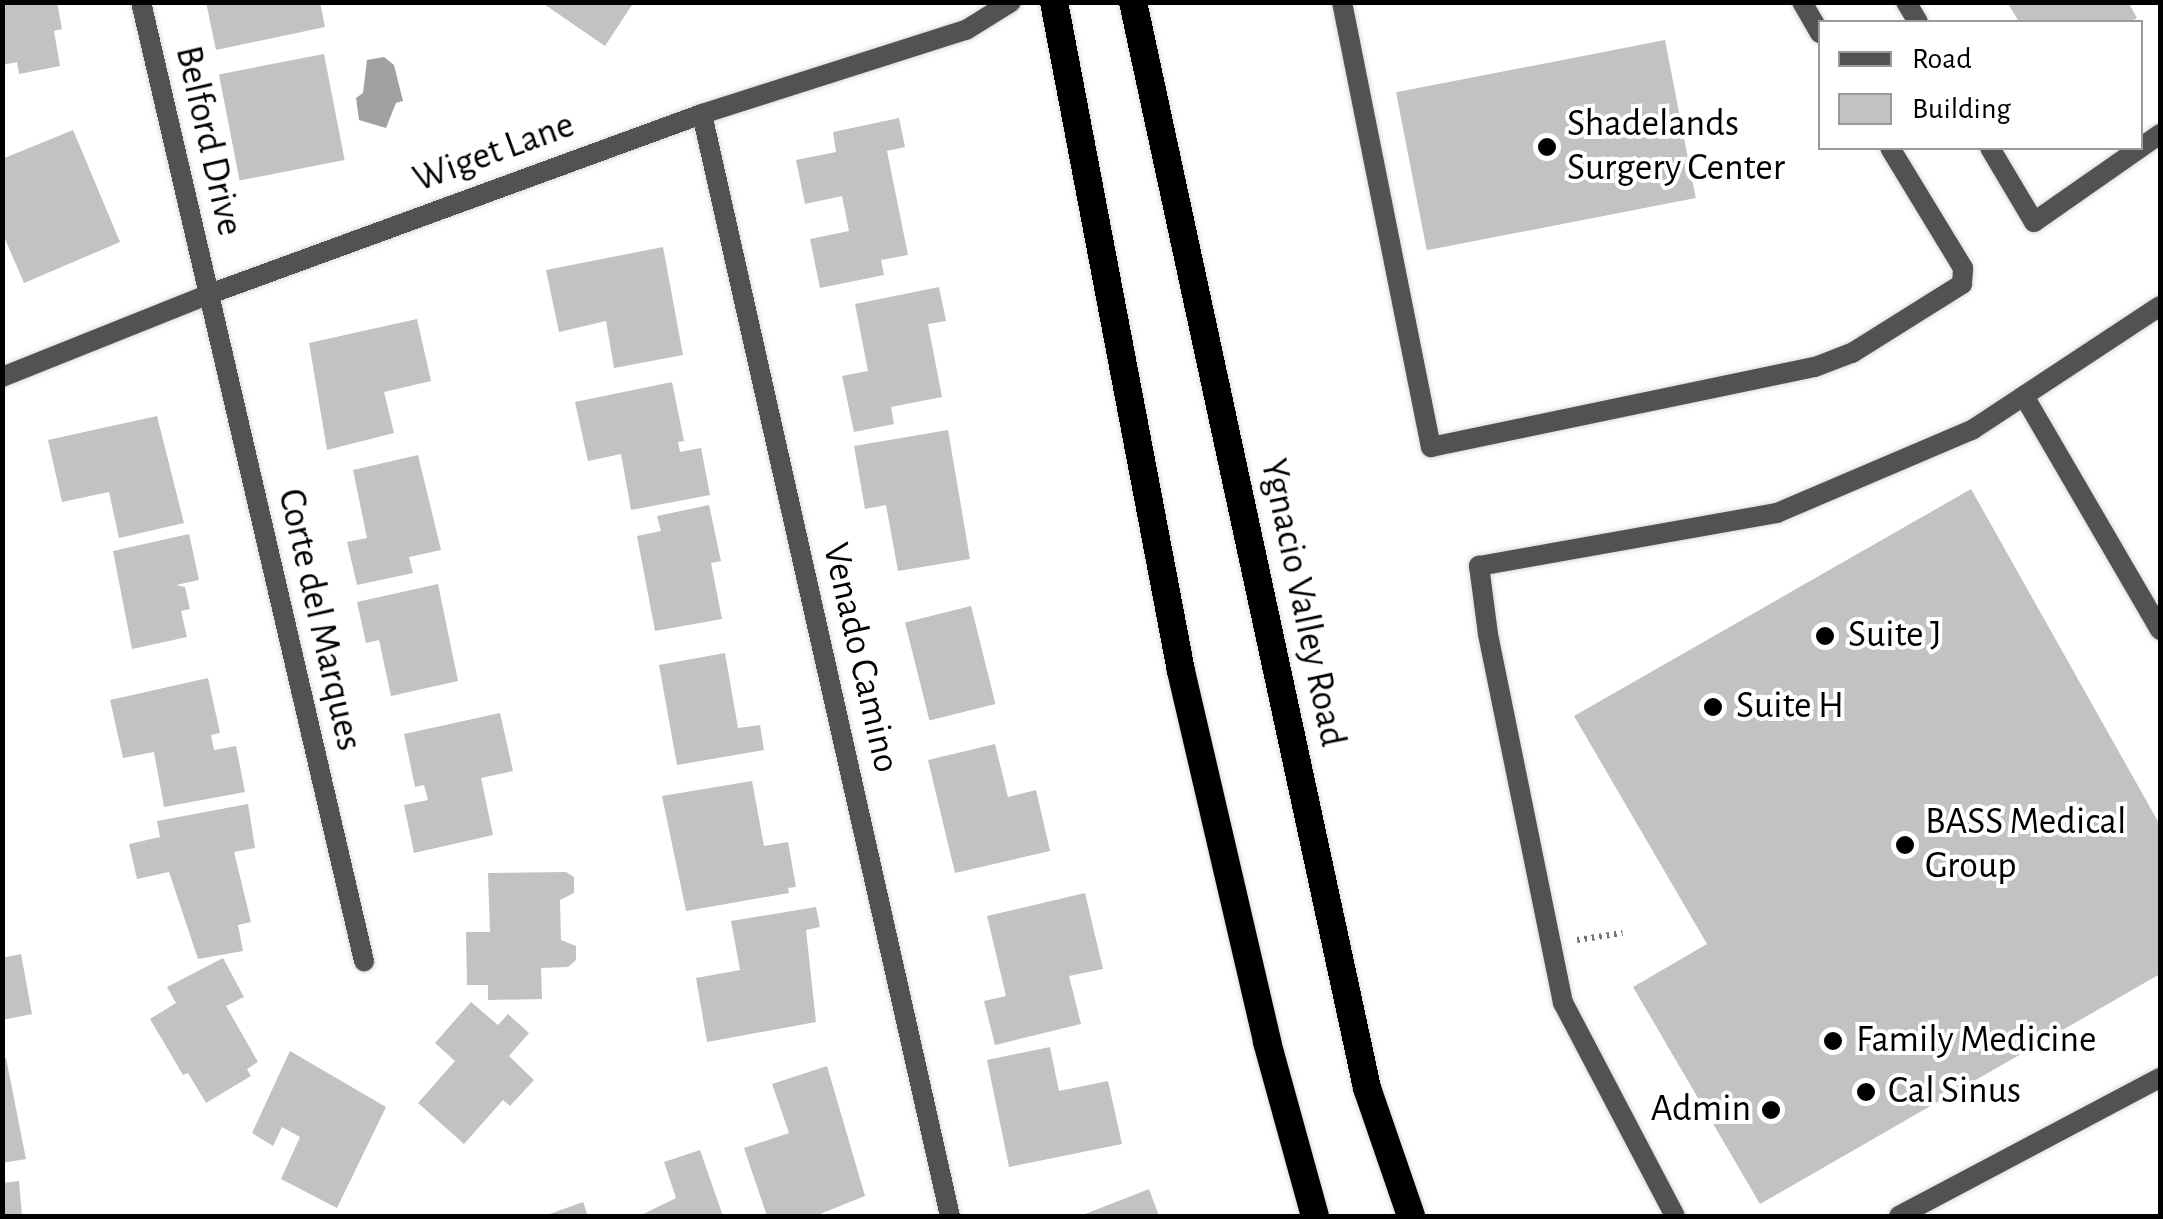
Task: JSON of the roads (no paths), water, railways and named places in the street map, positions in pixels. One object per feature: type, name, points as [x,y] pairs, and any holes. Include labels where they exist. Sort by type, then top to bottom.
[{"type":"highway","points":[[1054,2],[1181,671],[1267,1042],[1315,1216]]},
{"type":"highway","name":"Ygnacio Valley Road","points":[[1132,2],[1367,1088],[1411,1216]]},
{"type":"street","name":"Belford Drive","points":[[141,2],[206,296]]},
{"type":"street","name":"Wiget Lane","points":[[2,377],[206,296],[702,114],[966,30],[1011,2]]},
{"type":"street","points":[[1342,2],[1431,448],[1815,367],[1852,353],[1962,284],[1963,268],[1891,150]]},
{"type":"street","points":[[1802,2],[1818,30]]},
{"type":"street","name":"Venado Camino","points":[[702,114],[950,1216]]},
{"type":"street","points":[[1991,150],[2034,222],[2137,150]]},
{"type":"street","name":"Corte del Marques","points":[[206,296],[364,961]]},
{"type":"street","points":[[1675,1216],[1563,1003],[1488,634],[1479,566],[1777,513],[1972,430],[2160,306]]},
{"type":"street","points":[[2024,396],[2160,630]]},
{"type":"street","points":[[1899,1216],[2160,1078]]},
{"type":"place","name":"Shadelands Surgery Center","points":[[1547,147]]},
{"type":"place","name":"Suite J","points":[[1825,636]]},
{"type":"place","name":"Suite H","points":[[1713,707]]},
{"type":"place","name":"BASS Medical Group","points":[[1905,845]]},
{"type":"place","name":"Family Medicine","points":[[1833,1041]]},
{"type":"place","name":"Cal Sinus","points":[[1866,1092]]},
{"type":"place","name":"Admin","points":[[1771,1110]]}]
